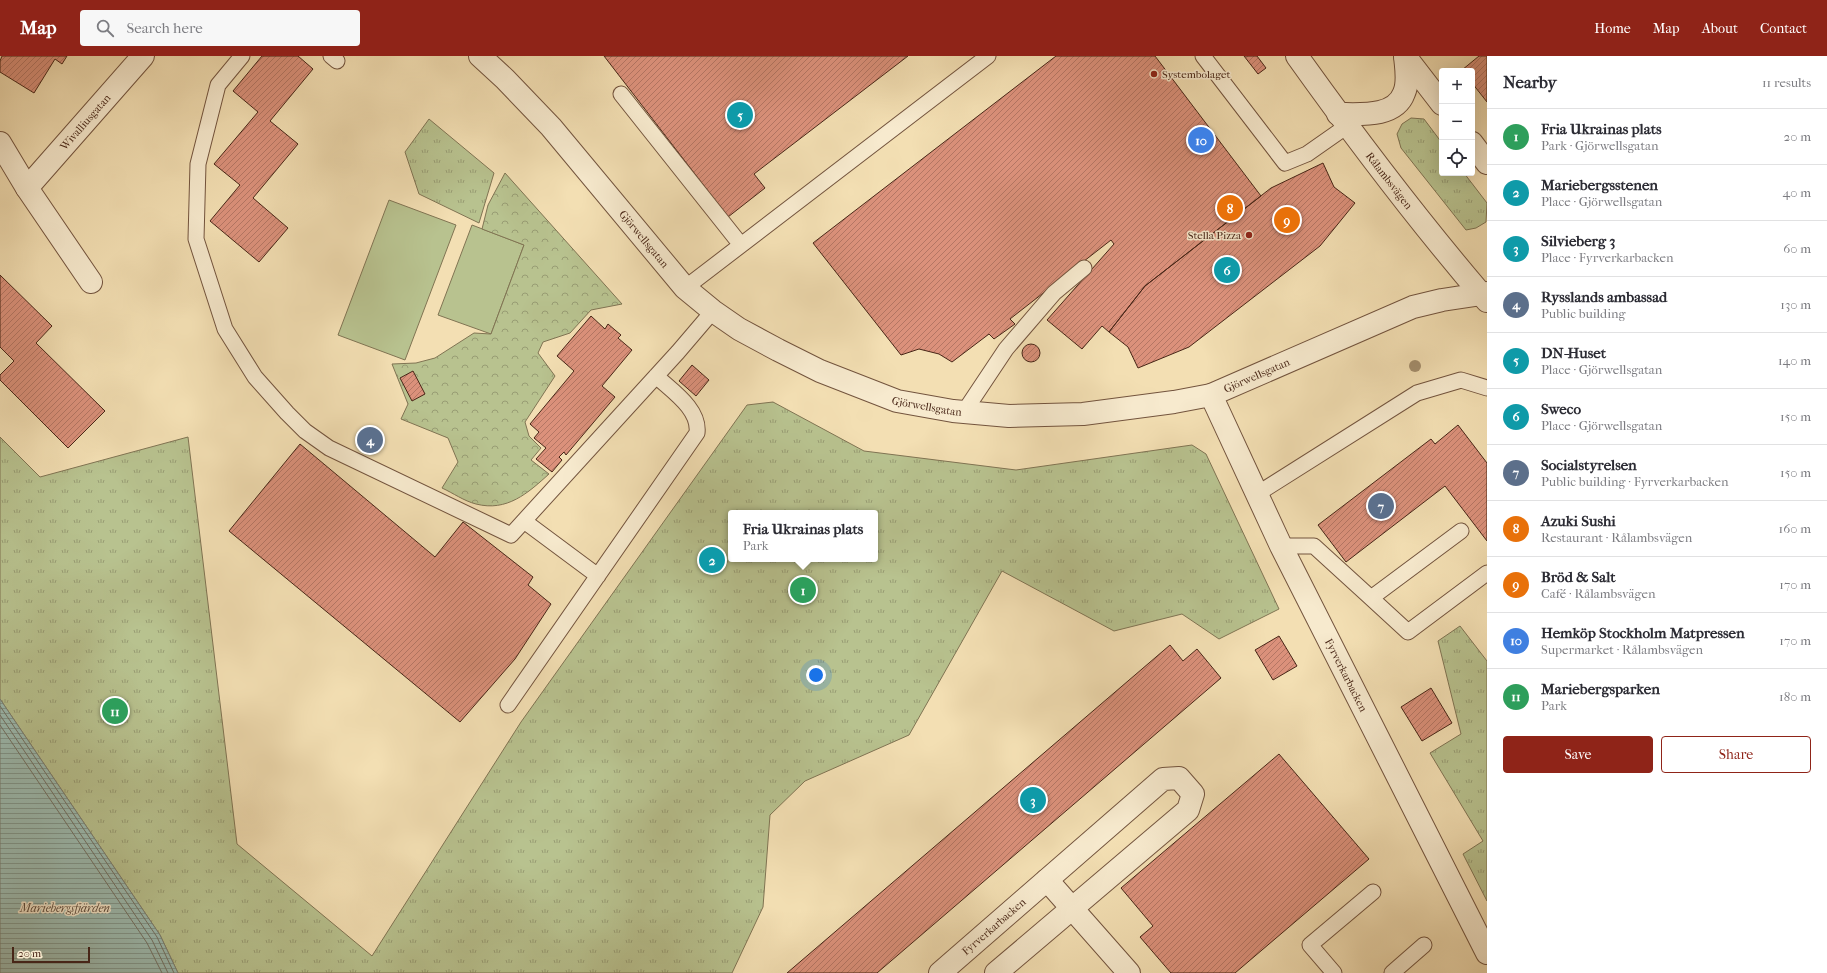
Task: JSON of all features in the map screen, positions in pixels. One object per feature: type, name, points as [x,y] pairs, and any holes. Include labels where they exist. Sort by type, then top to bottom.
[{"type":"street","name":"Wivalliusgatan","points":[[27,188],[143,56]]},
{"type":"street","name":"Gjörwellsgatan","points":[[480,56],[506,79],[552,127],[685,288],[712,311],[765,343],[820,371],[897,402],[964,412],[1009,416],[1083,414],[1174,402],[1211,395],[1413,307],[1442,300],[1485,296]]},
{"type":"street","name":"Rålambsvägen","points":[[1297,56],[1342,120],[1414,212],[1485,296]]},
{"type":"street","points":[[1342,120],[1386,110],[1396,104],[1404,94],[1406,86],[1405,56]]},
{"type":"street","points":[[1405,56],[1439,100]]},
{"type":"street","points":[[0,143],[27,188],[90,282]]},
{"type":"street","points":[[1475,147],[1487,163]]},
{"type":"street","name":"Fyrverkarbacken","points":[[1211,395],[1281,546],[1487,953]]},
{"type":"street","name":"Fyrverkarbacken","points":[[940,973],[1163,779],[1180,778],[1193,794],[1188,810],[996,973]]},
{"type":"street","points":[[1047,880],[1129,973]]},
{"type":"lane","points":[[242,56],[218,85],[198,164],[196,239],[225,329],[255,376],[282,407],[305,430],[329,448],[511,535],[656,376],[712,311]]},
{"type":"lane","points":[[685,288],[988,56]]},
{"type":"lane","points":[[1203,56],[1285,163],[1307,154],[1342,120]]},
{"type":"lane","points":[[621,94],[741,245]]},
{"type":"lane","points":[[964,412],[1006,349],[1054,293],[1084,268]]},
{"type":"lane","points":[[508,705],[697,433],[698,426],[692,410],[656,376]]},
{"type":"lane","points":[[1257,494],[1417,393],[1461,380],[1487,388]]},
{"type":"lane","points":[[524,521],[598,576]]},
{"type":"lane","points":[[1371,598],[1461,531]]},
{"type":"lane","points":[[1281,546],[1314,546],[1408,632],[1487,573]]},
{"type":"lane","points":[[1334,973],[1310,945],[1373,892]]},
{"type":"lane","points":[[1392,973],[1424,945]]},
{"type":"green space","points":[[1411,118],[1424,119],[1439,139],[1439,176],[1466,176],[1487,203],[1486,222],[1476,228],[1466,230],[1401,148],[1397,134],[1402,124]]},
{"type":"green space","points":[[429,119],[494,173],[479,223],[419,194],[405,152]]},
{"type":"green space","points":[[505,173],[622,304],[591,310],[570,333],[543,342],[538,353],[555,376],[525,422],[529,436],[541,448],[531,460],[549,474],[533,488],[516,499],[507,503],[487,506],[467,501],[442,488],[458,462],[448,438],[401,419],[408,404],[392,364],[416,363],[435,358],[474,333],[491,334],[524,245],[482,229],[488,205]]},
{"type":"green space","points":[[389,200],[456,225],[405,360],[338,335]]},
{"type":"green space","points":[[472,225],[524,245],[491,334],[438,315]]},
{"type":"green space","points":[[773,402],[864,451],[1016,470],[1192,445],[1206,454],[1279,609],[1219,639],[1182,614],[1114,631],[1002,571],[909,735],[805,781],[770,815],[763,907],[732,973],[178,973],[160,935],[0,699],[0,437],[40,477],[188,437],[237,844],[372,956],[521,722],[747,405]]},
{"type":"green space","points":[[1460,626],[1487,661],[1487,901],[1463,854],[1483,841],[1430,753],[1461,734],[1438,641]]},
{"type":"water","name":"Mariebergsfjärden","points":[[0,699],[160,935],[178,973],[0,973]]},
{"type":"building","points":[[2,56],[67,56],[62,64],[55,59],[34,93],[0,72],[0,61]]},
{"type":"building","points":[[262,56],[298,56],[313,69],[270,121],[298,144],[253,198],[288,228],[259,262],[210,221],[240,185],[214,164],[258,112],[233,91]]},
{"type":"building","points":[[604,56],[908,56],[754,174],[765,188],[728,217]]},
{"type":"building","points":[[1056,56],[1155,56],[1261,196],[1145,286],[1109,332],[1102,326],[1082,349],[1047,320],[1114,244],[1111,240],[1010,319],[1015,324],[994,339],[989,334],[952,362],[939,354],[919,349],[901,355],[813,243]]},
{"type":"building","points":[[1244,56],[1257,56],[1266,68],[1258,74]]},
{"type":"building","points":[[1479,56],[1487,56],[1487,102],[1475,87],[1475,68],[1464,68]]},
{"type":"building","points":[[1323,163],[1334,187],[1355,203],[1320,246],[1189,347],[1138,368],[1128,347],[1109,332],[1145,286],[1271,188]]},
{"type":"building","points":[[0,275],[52,326],[36,343],[105,411],[68,448],[0,380],[0,375],[14,361],[0,347]]},
{"type":"building","points":[[591,316],[605,329],[608,324],[621,335],[618,338],[632,350],[602,386],[615,397],[566,455],[564,452],[559,457],[562,460],[552,472],[536,459],[546,448],[534,438],[539,432],[530,424],[574,371],[557,356]]},
{"type":"building","points":[[1027,344],[1035,344],[1040,349],[1038,360],[1035,362],[1027,362],[1022,357],[1022,349]]},
{"type":"building","points":[[692,365],[709,380],[696,396],[679,381]]},
{"type":"building","points":[[413,371],[425,394],[412,401],[400,378]]},
{"type":"building","points":[[1458,425],[1487,463],[1487,541],[1445,486],[1346,562],[1318,525],[1431,439],[1435,444]]},
{"type":"building","points":[[300,444],[435,557],[463,522],[533,577],[528,585],[551,604],[515,659],[460,722],[229,531]]},
{"type":"building","points":[[1279,636],[1297,666],[1273,680],[1255,650]]},
{"type":"building","points":[[1170,645],[1183,661],[1197,649],[1221,678],[877,973],[787,973]]},
{"type":"building","points":[[1431,688],[1452,723],[1422,741],[1401,707]]},
{"type":"building","points":[[1279,754],[1369,859],[1235,973],[1171,973],[1140,937],[1153,926],[1121,888]]},
{"type":"place","name":"Systembolaget","points":[[1154,74]]},
{"type":"place","name":"DN-Huset","points":[[740,115]]},
{"type":"place","name":"Hemköp Stockholm Matpressen","points":[[1201,140]]},
{"type":"place","name":"Azuki Sushi","points":[[1230,208]]},
{"type":"place","name":"Bröd & Salt","points":[[1287,220]]},
{"type":"place","name":"Stella Pizza","points":[[1249,235]]},
{"type":"place","name":"Sweco","points":[[1227,270]]},
{"type":"place","name":"Rysslands ambassad","points":[[370,440]]},
{"type":"place","name":"Socialstyrelsen","points":[[1381,506]]},
{"type":"place","name":"Mariebergsstenen","points":[[712,560]]},
{"type":"place","name":"Fria Ukrainas plats","points":[[803,590]]},
{"type":"place","name":"Mariebergsparken","points":[[115,711]]},
{"type":"place","name":"Silvieberg 3","points":[[1033,800]]}]
